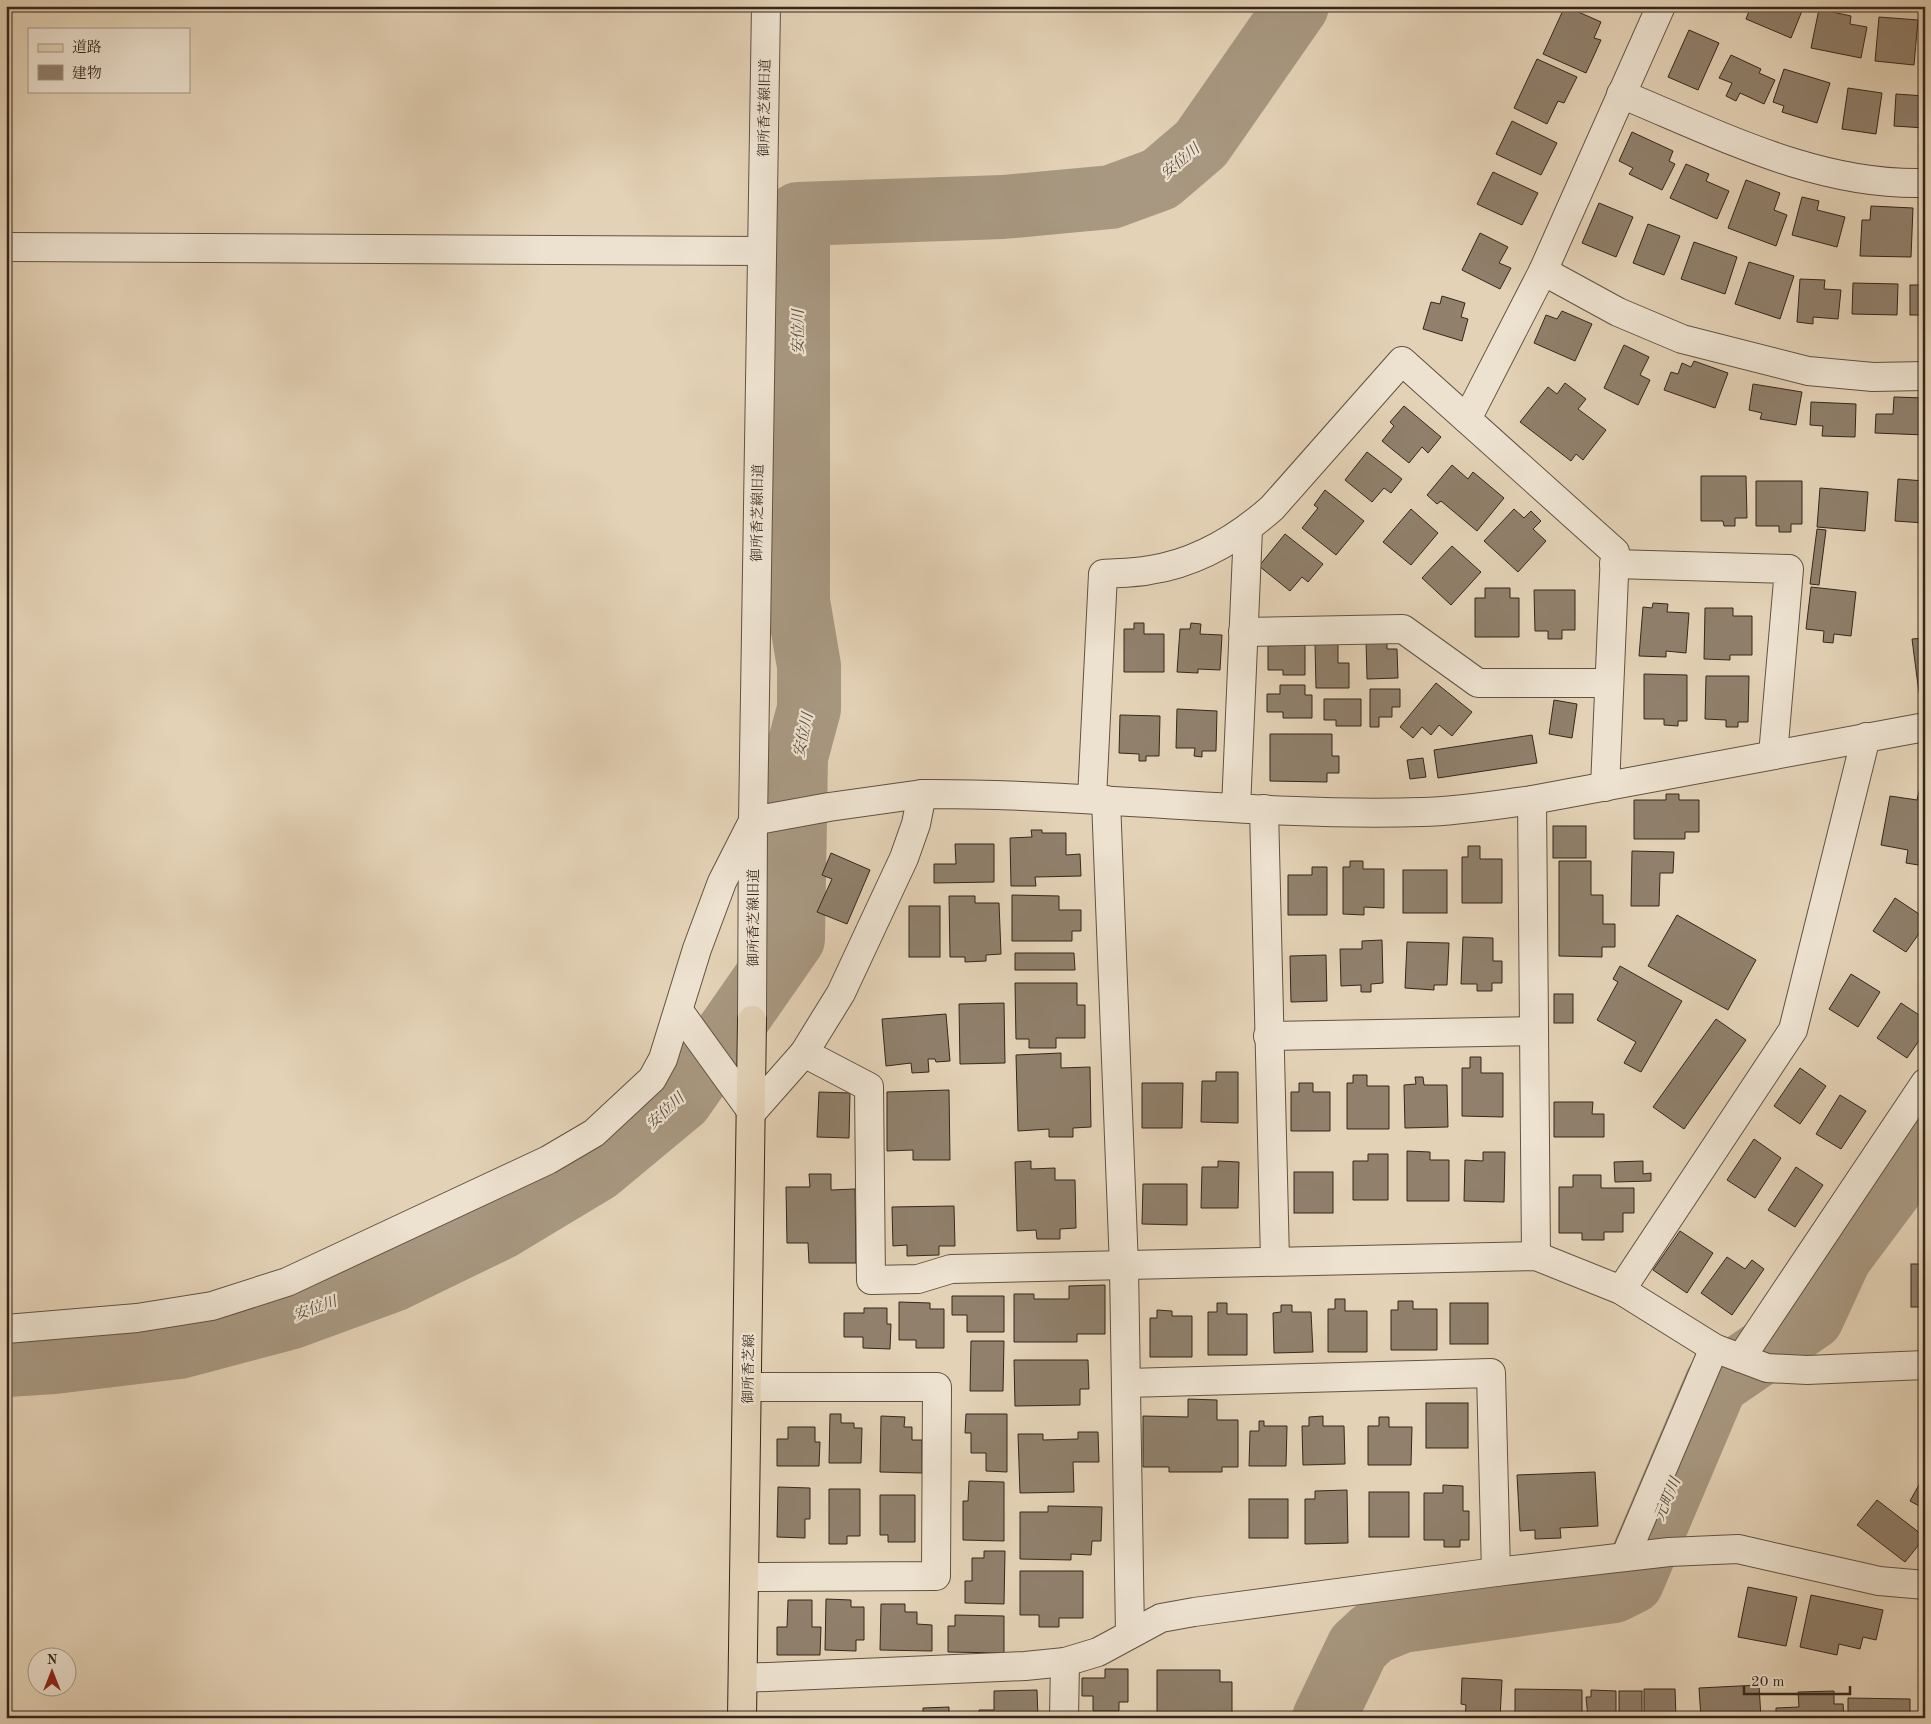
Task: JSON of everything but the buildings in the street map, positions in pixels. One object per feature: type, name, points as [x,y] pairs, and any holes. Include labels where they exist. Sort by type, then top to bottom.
[{"type":"main road","name":"御所香芝線","points":[[742,1718],[752,1020]]},
{"type":"street","name":"御所香芝線旧道","points":[[752,1020],[753,905],[762,819],[761,251],[766,6]]},
{"type":"street","points":[[1467,419],[1543,271],[1661,6]]},
{"type":"street","points":[[1621,94],[1773,157],[1806,168],[1875,180],[1925,183]]},
{"type":"street","points":[[6,247],[761,251]]},
{"type":"street","points":[[1543,271],[1618,312],[1682,339],[1808,371],[1873,377],[1925,376]]},
{"type":"street","points":[[1130,1634],[1124,1267],[1099,799],[1103,574],[1150,570],[1196,557],[1248,529],[1272,508],[1402,361],[1615,552],[1605,787]]},
{"type":"street","points":[[1236,808],[1248,529]]},
{"type":"street","points":[[1614,564],[1789,569],[1773,755]]},
{"type":"street","points":[[1243,632],[1403,629],[1478,683],[1609,683]]},
{"type":"street","points":[[6,1329],[137,1318],[212,1306],[287,1282],[530,1168],[594,1133],[652,1079],[664,1059],[697,949],[722,882],[762,819],[829,807],[922,794],[989,794],[1352,813],[1424,812],[1532,800],[1866,736],[1925,727]]},
{"type":"street","points":[[1621,1290],[1793,1030],[1866,736]]},
{"type":"street","points":[[679,1011],[752,1112],[804,1053],[841,992],[904,858],[916,824],[922,794]]},
{"type":"street","points":[[1532,800],[1536,1256]]},
{"type":"street","points":[[1264,809],[1268,1036],[1275,1260]]},
{"type":"street","points":[[1268,1036],[1534,1032]]},
{"type":"street","points":[[804,1053],[869,1087],[871,1280],[918,1279],[951,1269],[1124,1267],[1275,1260],[1536,1256],[1621,1290],[1714,1348],[1767,1368],[1807,1370],[1925,1365]]},
{"type":"street","points":[[1741,1358],[1925,1084]]},
{"type":"street","points":[[1624,1557],[1714,1348]]},
{"type":"street","points":[[1127,1383],[1491,1372],[1496,1572]]},
{"type":"street","points":[[745,1577],[936,1576],[937,1387],[748,1387]]},
{"type":"street","points":[[743,1678],[1015,1667],[1065,1662],[1098,1652],[1161,1618],[1496,1572],[1669,1552],[1738,1550],[1879,1581],[1925,1584]]},
{"type":"street","points":[[1064,1718],[1065,1662]]},
{"type":"waterway","name":"安位川","points":[[6,1365],[54,1362],[179,1347],[292,1317],[393,1280],[500,1228],[598,1169],[681,1100],[793,939],[796,757],[809,709],[809,666],[798,601],[798,214],[1003,207],[1111,197],[1160,179],[1201,144],[1297,6]]},
{"type":"waterway","name":"元町川","points":[[1324,1718],[1358,1647],[1373,1633],[1402,1621],[1614,1591],[1632,1582],[1716,1384],[1812,1318],[1840,1257],[1911,1162],[1925,1138]]}]
